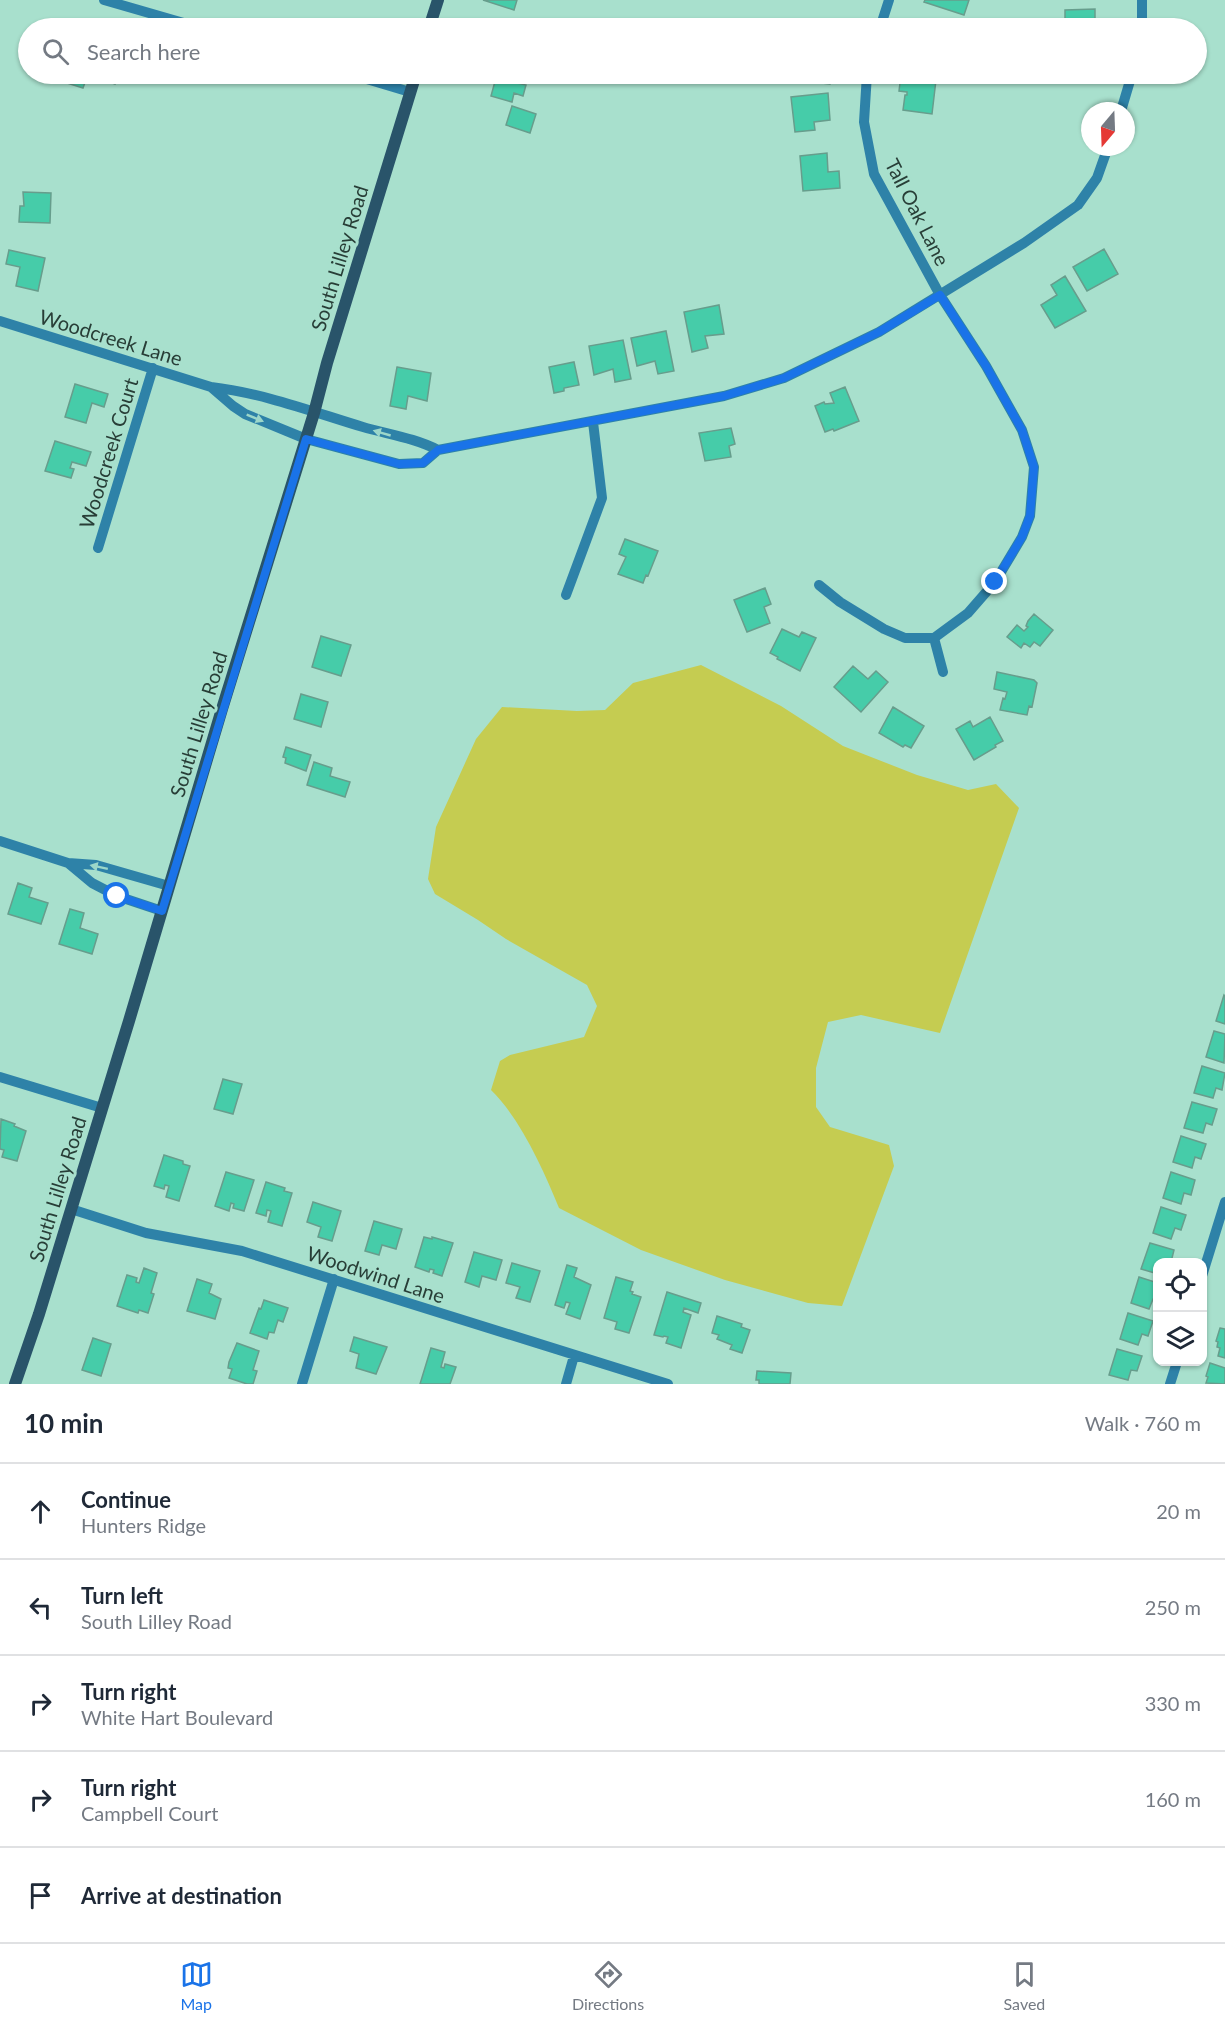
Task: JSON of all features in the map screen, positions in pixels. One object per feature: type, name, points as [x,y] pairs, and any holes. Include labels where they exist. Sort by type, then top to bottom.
[{"type":"street","points":[[104,0],[166,18]]},
{"type":"street","points":[[432,18],[438,0]]},
{"type":"street","points":[[883,18],[889,0]]},
{"type":"street","points":[[1142,0],[1142,18]]},
{"type":"street","points":[[383,84],[410,92]]},
{"type":"street","name":"South Lilley Road","points":[[15,1384],[39,1314],[170,886],[413,84]]},
{"type":"street","name":"Tall Oak Lane","points":[[866,84],[864,122],[874,174],[940,295],[986,366],[1022,430],[1034,467],[1030,516],[1022,537],[995,582],[968,613],[933,638]]},
{"type":"street","points":[[1123,102],[1129,84]]},
{"type":"street","points":[[438,450],[724,396],[784,378],[879,332],[1024,243],[1078,205],[1097,178],[1105,156]]},
{"type":"street","name":"Woodcreek Lane","points":[[0,321],[211,387],[242,391],[426,443],[438,450],[423,463],[399,464],[306,439],[245,414],[211,387]]},
{"type":"street","name":"Woodcreek Court","points":[[98,548],[153,368]]},
{"type":"street","points":[[566,595],[602,498],[593,422]]},
{"type":"street","points":[[819,585],[840,602],[884,629],[905,638],[933,638],[943,672]]},
{"type":"street","points":[[0,841],[68,863],[96,865],[170,886]]},
{"type":"street","points":[[68,863],[92,883],[162,911]]},
{"type":"street","points":[[0,1077],[102,1108]]},
{"type":"street","points":[[1207,1263],[1225,1202]]},
{"type":"street","name":"Woodwind Lane","points":[[71,1209],[146,1233],[242,1251],[668,1384]]},
{"type":"street","points":[[302,1384],[334,1279]]},
{"type":"street","points":[[566,1384],[574,1356]]},
{"type":"street","points":[[1170,1384],[1176,1366]]},
{"type":"green space","points":[[701,665],[781,706],[843,746],[917,775],[968,790],[996,784],[1019,808],[940,1033],[861,1015],[828,1022],[816,1068],[816,1107],[830,1127],[889,1145],[894,1166],[842,1306],[808,1303],[725,1280],[641,1250],[559,1208],[539,1162],[521,1130],[491,1090],[500,1061],[510,1055],[584,1037],[597,1006],[587,985],[506,939],[435,894],[428,879],[436,827],[476,739],[502,707],[577,711],[605,710],[633,683]]},
{"type":"building","points":[[483,0],[517,0],[514,10]]},
{"type":"building","points":[[925,0],[969,0],[964,15],[924,2]]},
{"type":"building","points":[[1095,9],[1095,18],[1065,18],[1065,10]]},
{"type":"building","points":[[70,84],[84,84],[83,88]]},
{"type":"building","points":[[494,84],[526,85],[523,96],[514,93],[512,102],[491,96]]},
{"type":"building","points":[[900,84],[936,84],[932,114],[903,110],[907,92],[899,91]]},
{"type":"building","points":[[828,93],[830,120],[814,122],[815,130],[795,132],[791,97]]},
{"type":"building","points":[[512,106],[536,114],[530,133],[506,125]]},
{"type":"building","points":[[827,153],[828,172],[839,171],[840,188],[803,191],[800,156]]},
{"type":"building","points":[[23,192],[51,193],[50,223],[19,222],[20,206],[24,206]]},
{"type":"building","points":[[1104,249],[1118,274],[1087,291],[1073,267]]},
{"type":"building","points":[[9,250],[45,258],[38,291],[16,286],[20,267],[6,264]]},
{"type":"building","points":[[1065,276],[1086,311],[1055,328],[1041,305],[1057,295],[1051,285]]},
{"type":"building","points":[[719,305],[724,334],[705,336],[708,348],[692,352],[684,312]]},
{"type":"building","points":[[666,331],[674,371],[658,374],[655,361],[637,366],[631,338]]},
{"type":"building","points":[[623,340],[631,379],[615,382],[613,369],[594,375],[589,346]]},
{"type":"building","points":[[574,362],[579,385],[554,393],[549,367]]},
{"type":"building","points":[[397,367],[431,373],[427,401],[408,396],[406,409],[390,406]]},
{"type":"building","points":[[75,384],[108,394],[104,407],[92,403],[86,423],[65,417]]},
{"type":"building","points":[[845,387],[859,421],[834,431],[833,429],[825,432],[815,406],[824,402],[825,404],[834,403],[830,393]]},
{"type":"building","points":[[731,428],[735,444],[729,446],[731,457],[705,461],[699,433]]},
{"type":"building","points":[[55,441],[91,452],[86,466],[72,462],[70,468],[74,469],[71,478],[45,471]]},
{"type":"building","points":[[625,539],[658,551],[643,583],[618,574],[626,557],[619,554]]},
{"type":"building","points":[[765,588],[771,604],[764,607],[770,623],[747,632],[734,600]]},
{"type":"building","points":[[1034,614],[1053,630],[1040,646],[1034,642],[1030,647],[1024,643],[1021,648],[1007,637],[1017,625],[1024,631]]},
{"type":"building","points":[[782,629],[799,637],[802,632],[816,638],[800,671],[770,653]]},
{"type":"building","points":[[321,636],[351,645],[341,676],[312,667]]},
{"type":"building","points":[[853,666],[868,679],[876,671],[888,682],[861,712],[834,687]]},
{"type":"building","points":[[997,672],[1034,680],[1037,683],[1032,707],[1029,706],[1027,715],[1000,710],[1007,692],[994,689]]},
{"type":"building","points":[[301,694],[328,702],[321,727],[294,719]]},
{"type":"building","points":[[893,707],[924,726],[911,748],[905,745],[903,747],[879,733]]},
{"type":"building","points":[[990,717],[1003,741],[974,760],[956,729],[970,721],[973,727]]},
{"type":"building","points":[[286,747],[311,755],[306,771],[285,763],[286,758],[283,757]]},
{"type":"building","points":[[314,762],[332,768],[330,776],[350,782],[345,797],[307,785]]},
{"type":"building","points":[[18,883],[32,888],[29,897],[48,903],[41,924],[8,914]]},
{"type":"building","points":[[70,909],[84,913],[80,928],[98,934],[92,954],[59,944]]},
{"type":"building","points":[[1225,996],[1225,1024],[1216,1021]]},
{"type":"building","points":[[1214,1031],[1225,1034],[1224,1063],[1206,1057]]},
{"type":"building","points":[[1202,1066],[1225,1073],[1222,1090],[1216,1088],[1213,1098],[1194,1093]]},
{"type":"building","points":[[223,1079],[242,1084],[233,1114],[214,1109]]},
{"type":"building","points":[[1192,1102],[1217,1109],[1212,1125],[1206,1123],[1203,1133],[1184,1128]]},
{"type":"building","points":[[1,1119],[26,1131],[17,1161],[2,1157],[4,1150],[0,1149]]},
{"type":"building","points":[[1181,1136],[1206,1144],[1201,1159],[1195,1157],[1192,1168],[1173,1162]]},
{"type":"building","points":[[164,1155],[183,1161],[183,1164],[190,1166],[179,1201],[166,1197],[169,1186],[165,1185],[164,1189],[154,1186]]},
{"type":"building","points":[[226,1172],[254,1180],[244,1211],[233,1208],[234,1204],[231,1203],[229,1211],[215,1206]]},
{"type":"building","points":[[1171,1172],[1195,1180],[1191,1195],[1184,1193],[1181,1204],[1163,1198]]},
{"type":"building","points":[[266,1182],[285,1188],[284,1191],[292,1193],[282,1226],[268,1222],[271,1211],[267,1210],[266,1216],[256,1213]]},
{"type":"building","points":[[313,1202],[341,1211],[332,1241],[318,1237],[321,1227],[307,1222]]},
{"type":"building","points":[[1161,1207],[1186,1215],[1181,1230],[1175,1228],[1171,1239],[1153,1233]]},
{"type":"building","points":[[374,1221],[402,1229],[396,1249],[382,1245],[379,1255],[365,1251]]},
{"type":"building","points":[[424,1237],[453,1243],[442,1276],[433,1273],[434,1270],[430,1269],[429,1272],[415,1267]]},
{"type":"building","points":[[1150,1243],[1174,1250],[1172,1258],[1153,1258],[1153,1273],[1141,1269]]},
{"type":"building","points":[[474,1252],[502,1260],[496,1280],[482,1276],[479,1287],[465,1282]]},
{"type":"building","points":[[512,1263],[540,1271],[530,1302],[516,1298],[520,1287],[506,1283]]},
{"type":"building","points":[[567,1265],[577,1268],[574,1277],[591,1285],[580,1319],[566,1314],[570,1303],[566,1302],[564,1308],[555,1305]]},
{"type":"building","points":[[144,1268],[157,1273],[148,1313],[139,1310],[138,1313],[117,1306],[127,1275],[137,1278],[136,1282],[139,1283]]},
{"type":"building","points":[[616,1277],[633,1282],[630,1291],[641,1297],[629,1333],[615,1329],[617,1322],[604,1318]]},
{"type":"building","points":[[1139,1277],[1153,1281],[1153,1299],[1149,1309],[1131,1303]]},
{"type":"building","points":[[197,1279],[212,1284],[209,1293],[221,1299],[215,1319],[187,1311]]},
{"type":"building","points":[[667,1292],[701,1303],[698,1313],[684,1308],[683,1312],[691,1315],[681,1348],[666,1343],[668,1337],[654,1335]]},
{"type":"building","points":[[264,1300],[288,1308],[283,1322],[278,1320],[274,1333],[269,1332],[267,1339],[250,1333]]},
{"type":"building","points":[[1128,1313],[1153,1321],[1148,1336],[1142,1334],[1138,1345],[1120,1339]]},
{"type":"building","points":[[717,1316],[742,1324],[741,1327],[750,1330],[742,1353],[730,1349],[732,1345],[717,1339],[719,1335],[712,1333]]},
{"type":"building","points":[[1220,1328],[1225,1329],[1225,1358],[1218,1356],[1220,1348],[1217,1347],[1218,1342],[1216,1341]]},
{"type":"building","points":[[354,1337],[387,1347],[376,1374],[356,1368],[359,1354],[350,1351]]},
{"type":"building","points":[[93,1338],[111,1344],[101,1376],[82,1370]]},
{"type":"building","points":[[237,1343],[259,1351],[253,1370],[257,1371],[253,1384],[229,1378],[232,1369],[228,1368],[229,1362]]},
{"type":"building","points":[[431,1348],[445,1352],[441,1367],[444,1368],[445,1364],[456,1367],[450,1384],[420,1384]]},
{"type":"building","points":[[1117,1349],[1142,1356],[1137,1371],[1131,1370],[1128,1380],[1109,1375]]},
{"type":"building","points":[[1210,1363],[1225,1368],[1225,1384],[1206,1383]]},
{"type":"building","points":[[757,1371],[791,1373],[790,1384],[759,1384],[759,1380],[756,1380]]},
{"type":"route","points":[[117,896],[162,911],[262,577],[306,439],[399,464],[423,463],[438,450],[724,396],[784,378],[832,356],[879,332],[940,295],[986,366],[1022,430],[1034,467],[1030,516],[1022,537],[995,582]]}]
